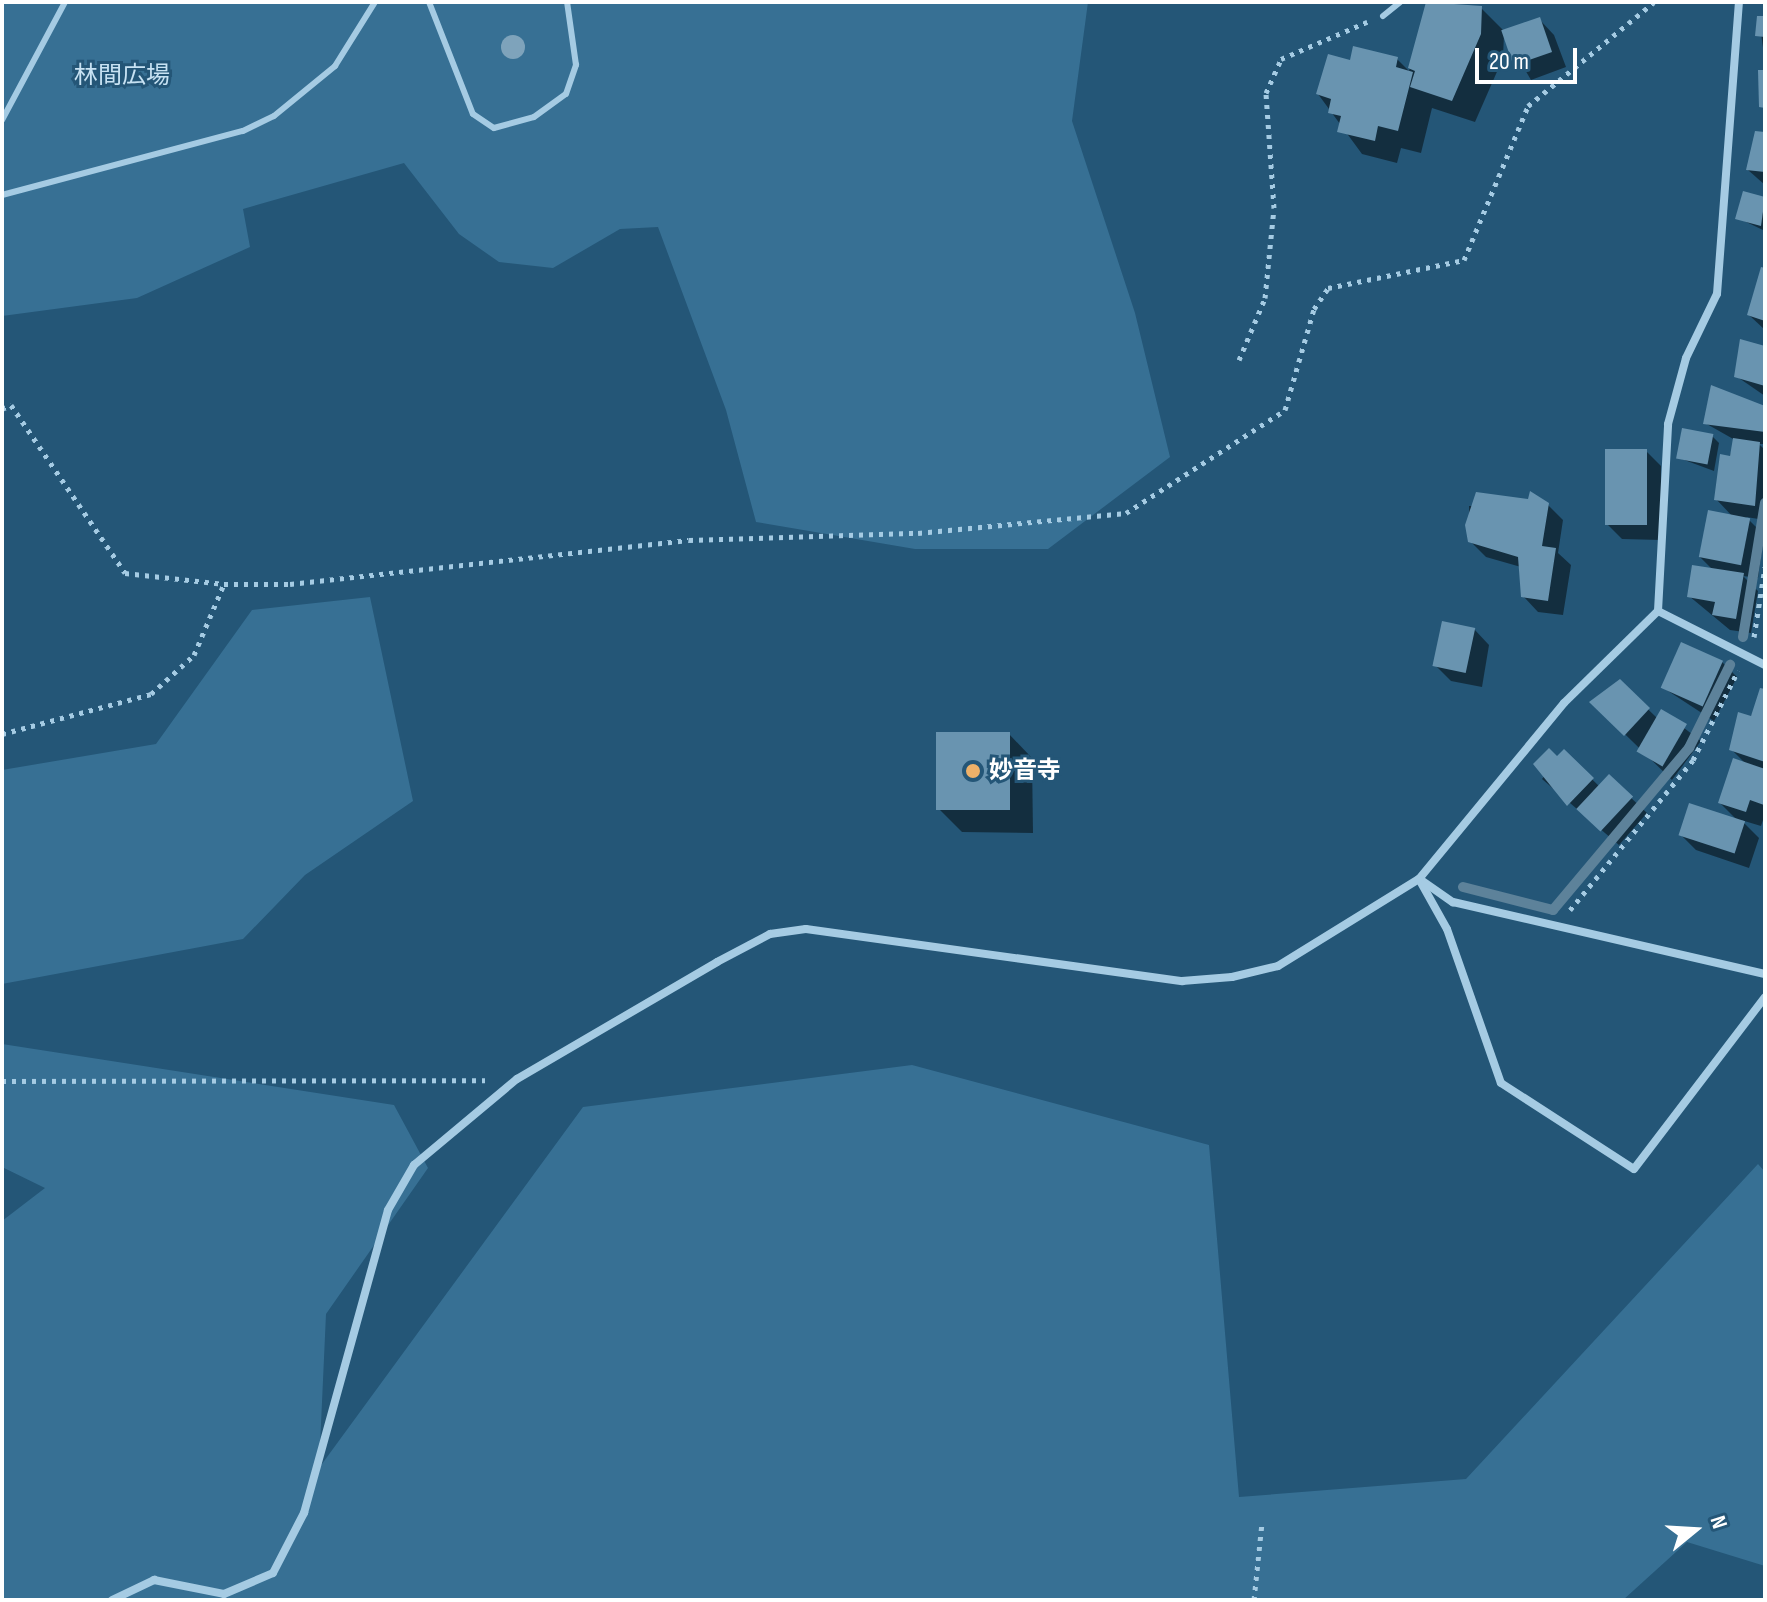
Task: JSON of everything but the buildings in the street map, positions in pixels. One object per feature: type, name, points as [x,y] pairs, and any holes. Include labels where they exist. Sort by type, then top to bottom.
[{"type":"street","points":[[112,1600],[154,1580],[224,1594],[273,1573],[304,1513],[388,1210],[414,1165],[517,1079],[770,934],[806,929],[1182,981],[1278,966],[1419,879],[1564,703],[1658,611],[1668,424],[1686,358],[1717,294],[1739,2]]},
{"type":"street","points":[[1658,611],[1765,665]]},
{"type":"street","points":[[1419,879],[1453,902],[1765,974]]},
{"type":"street","points":[[1419,879],[1447,929],[1501,1083],[1634,1169],[1765,997]]},
{"type":"lane","points":[[2,120],[65,2]]},
{"type":"lane","points":[[2,195],[243,131],[274,116],[335,66],[375,2]]},
{"type":"lane","points":[[429,2],[473,114],[494,128],[534,117],[566,94],[576,65],[567,2]]},
{"type":"lane","points":[[1383,16],[1400,2]]},
{"type":"path","points":[[2,409],[11,405],[125,573],[224,584],[290,584],[689,540],[918,533],[1126,513],[1285,410],[1314,309],[1328,288],[1464,260],[1528,106],[1654,2]]},
{"type":"path","points":[[1239,360],[1267,283],[1274,208],[1266,93],[1281,59],[1383,16]]},
{"type":"path","points":[[1556,928],[1693,760],[1747,656],[1765,567]]},
{"type":"path","points":[[2,734],[151,694],[194,655],[224,584]]},
{"type":"path","points":[[2,1081],[517,1079]]},
{"type":"path","points":[[1254,1600],[1262,1523]]},
{"type":"green space","name":"林間広場","points":[[2,2],[1088,2],[1072,121],[1135,313],[1170,457],[1048,549],[915,549],[756,522],[726,410],[658,227],[620,229],[553,268],[499,262],[459,234],[404,163],[243,209],[250,247],[137,298],[2,316]]},
{"type":"green space","points":[[370,597],[413,801],[305,875],[243,939],[2,984],[2,770],[156,744],[252,610]]},
{"type":"green space","points":[[2,1044],[394,1105],[428,1168],[326,1314],[319,1468],[583,1107],[912,1065],[1209,1145],[1239,1497],[1466,1479],[1758,1164],[1765,1172],[1765,1566],[1687,1542],[1623,1600],[2,1600],[2,1221],[45,1188],[2,1167]]},
{"type":"waterway","points":[[1743,637],[1765,503]]},
{"type":"waterway","points":[[1463,887],[1553,910],[1689,748],[1730,665]]},
{"type":"place","name":"妙音寺","points":[[973,771]]}]
